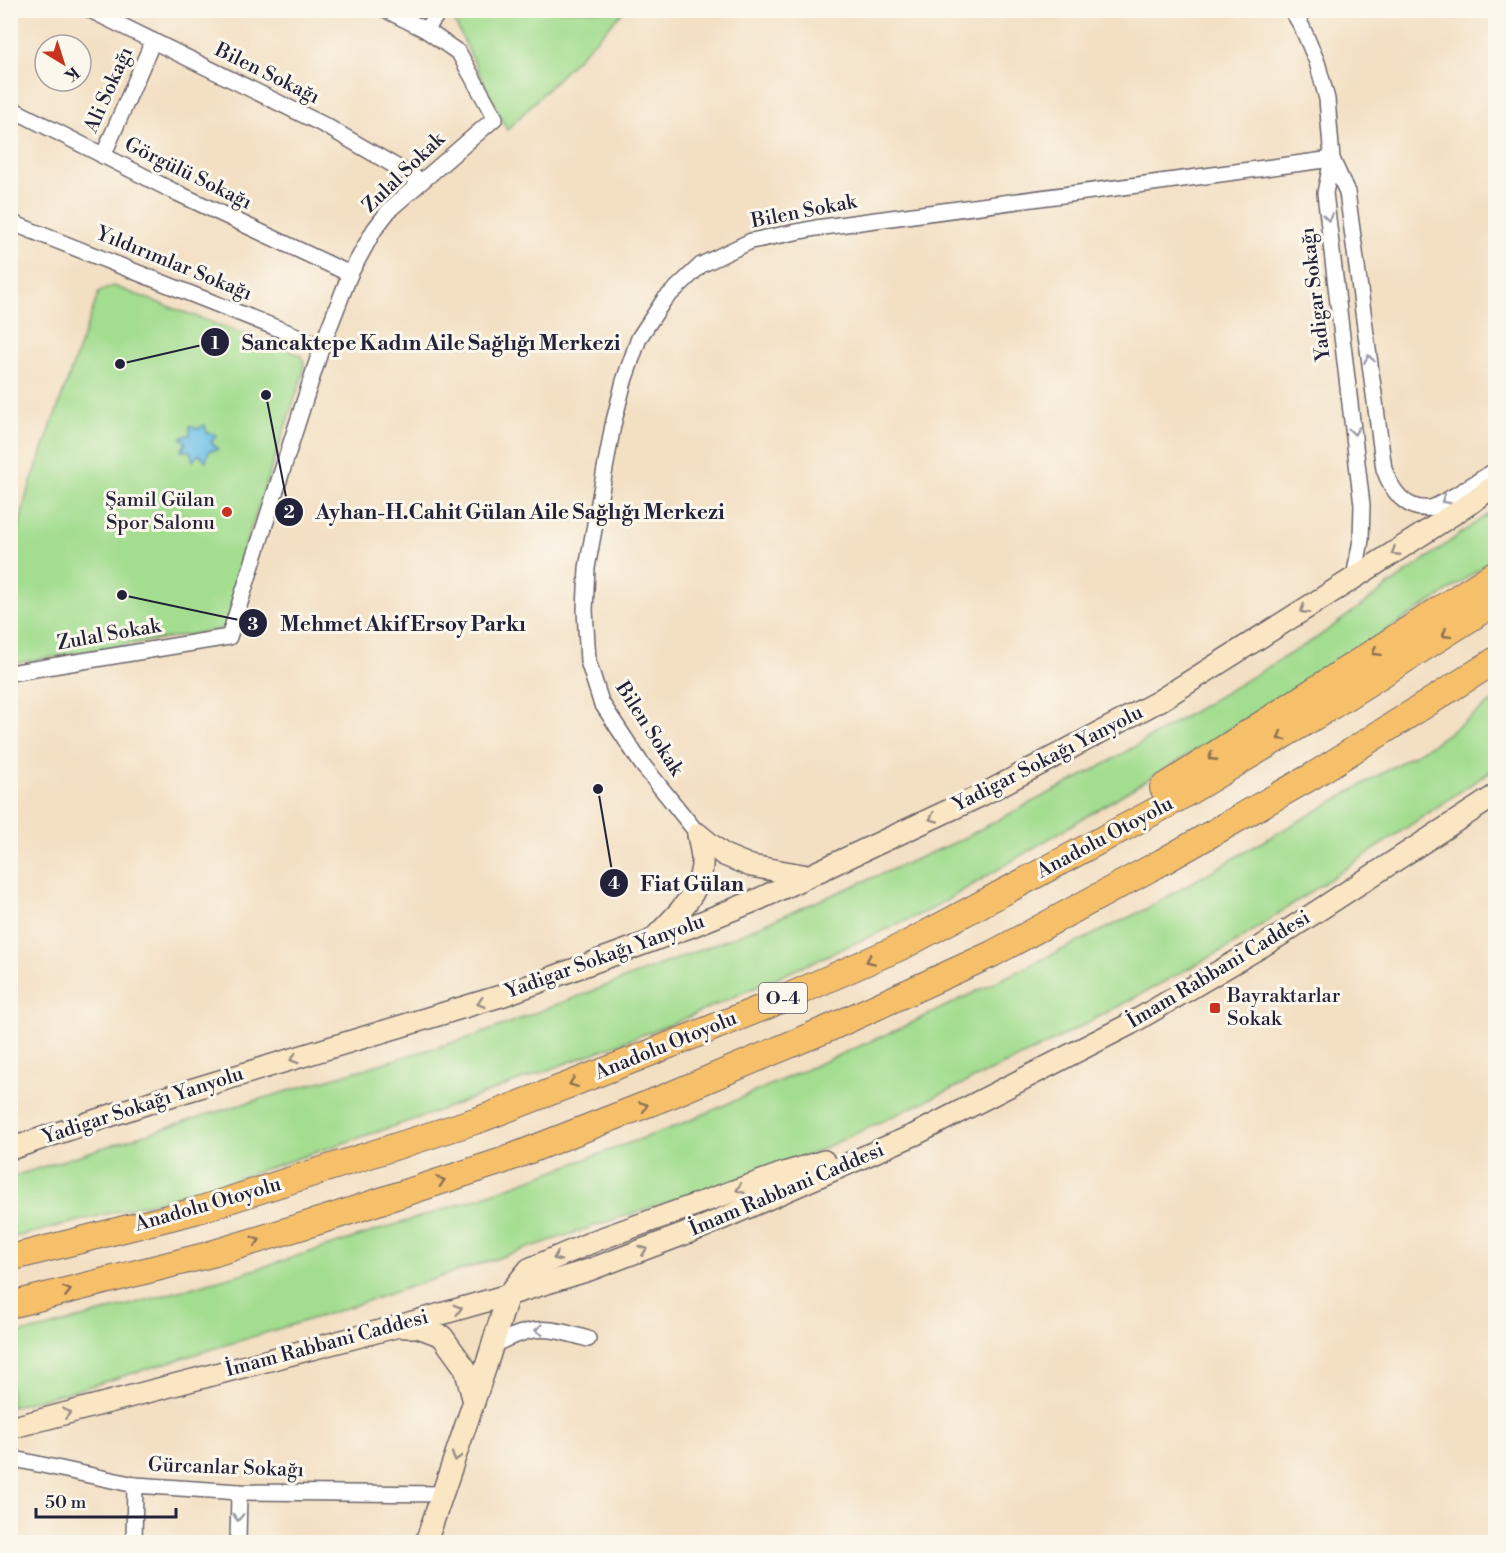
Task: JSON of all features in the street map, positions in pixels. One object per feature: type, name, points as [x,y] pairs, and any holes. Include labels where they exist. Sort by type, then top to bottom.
[{"type":"highway","points":[[904,945],[1161,789],[1496,573]]},
{"type":"highway","name":"Anadolu Otoyolu","points":[[10,1258],[195,1210],[481,1119],[746,1014],[904,945],[1170,803],[1324,711],[1496,602]]},
{"type":"highway","name":"O-4","points":[[10,1305],[208,1255],[502,1161],[668,1096],[832,1027],[992,954],[1162,862],[1314,775],[1496,660]]},
{"type":"main road","name":"Yadigar Sokağı Yanyolu","points":[[10,1149],[157,1100],[504,995],[749,903],[982,795],[1159,701],[1354,579],[1474,501],[1496,484]]},
{"type":"main road","name":"İmam Rabbani Caddesi","points":[[10,1428],[508,1295],[529,1269],[597,1240],[784,1173],[916,1134],[1130,1024],[1230,966],[1496,795]]},
{"type":"main road","points":[[698,834],[724,855],[751,866],[808,876]]},
{"type":"main road","points":[[650,942],[678,913],[700,880],[702,859],[698,834]]},
{"type":"main road","points":[[426,1542],[444,1494],[508,1295]]},
{"type":"main road","points":[[395,1327],[418,1327],[442,1336],[465,1368],[474,1402]]},
{"type":"street","name":"Bilen Sokağı","points":[[90,10],[326,126],[421,181]]},
{"type":"street","points":[[386,10],[426,30],[441,10]]},
{"type":"street","name":"Yadigar Sokağı","points":[[1292,10],[1317,62],[1327,99],[1332,159],[1325,193],[1362,505],[1361,540],[1354,579]]},
{"type":"street","name":"Zulal Sokak","points":[[10,673],[229,636],[322,346],[350,274],[374,230],[390,209],[495,118],[459,53],[426,30]]},
{"type":"street","name":"Ali Sokağı","points":[[103,156],[153,41]]},
{"type":"street","name":"Görgülü Sokağı","points":[[10,108],[173,191],[350,274]]},
{"type":"street","points":[[1332,159],[1347,192],[1384,469],[1390,486],[1401,499],[1415,507],[1432,508],[1496,470]]},
{"type":"street","name":"Bilen Sokak","points":[[698,834],[641,762],[602,702],[588,661],[585,610],[587,568],[613,425],[624,381],[639,338],[664,300],[701,265],[751,241],[816,228],[1332,159]]},
{"type":"street","name":"Yıldırımlar Sokağı","points":[[10,222],[322,346]]},
{"type":"street","points":[[493,1346],[520,1332],[553,1329],[588,1339]]},
{"type":"street","name":"Gürcanlar Sokağı","points":[[10,1458],[135,1485],[239,1492],[444,1494]]},
{"type":"street","points":[[134,1542],[135,1485]]},
{"type":"street","points":[[238,1542],[239,1492]]},
{"type":"green space","points":[[454,10],[624,11],[507,130],[451,14]]},
{"type":"green space","points":[[113,286],[300,355],[304,362],[303,374],[241,558],[228,628],[11,664],[11,563],[26,497],[99,292]]},
{"type":"green space","points":[[1495,509],[1495,558],[1442,595],[1180,760],[932,909],[677,1022],[430,1114],[206,1189],[11,1238],[11,1177],[196,1118],[475,1036],[736,936],[954,843],[1107,763],[1315,639]]},
{"type":"green space","points":[[1495,700],[1495,768],[1227,948],[1040,1048],[807,1156],[334,1312],[84,1388],[11,1407],[11,1335],[46,1328],[244,1273],[473,1200],[679,1125],[903,1027],[1146,909],[1431,745]]},
{"type":"water","points":[[205,425],[207,433],[217,435],[211,442],[218,449],[209,451],[206,461],[199,454],[193,461],[190,451],[181,451],[186,443],[181,438],[190,434],[190,426],[198,429]]},
{"type":"place","name":"Sancaktepe Kadın Aile Sağlığı Merkezi","points":[[120,364]]},
{"type":"place","name":"Ayhan-H.Cahit Gülan Aile Sağlığı Merkezi","points":[[266,395]]},
{"type":"place","name":"Şamil Gülan Spor Salonu","points":[[227,512]]},
{"type":"place","name":"Mehmet Akif Ersoy Parkı","points":[[122,595]]},
{"type":"place","name":"Fiat Gülan","points":[[598,789]]},
{"type":"place","name":"Bayraktarlar Sokak","points":[[1215,1008]]}]
